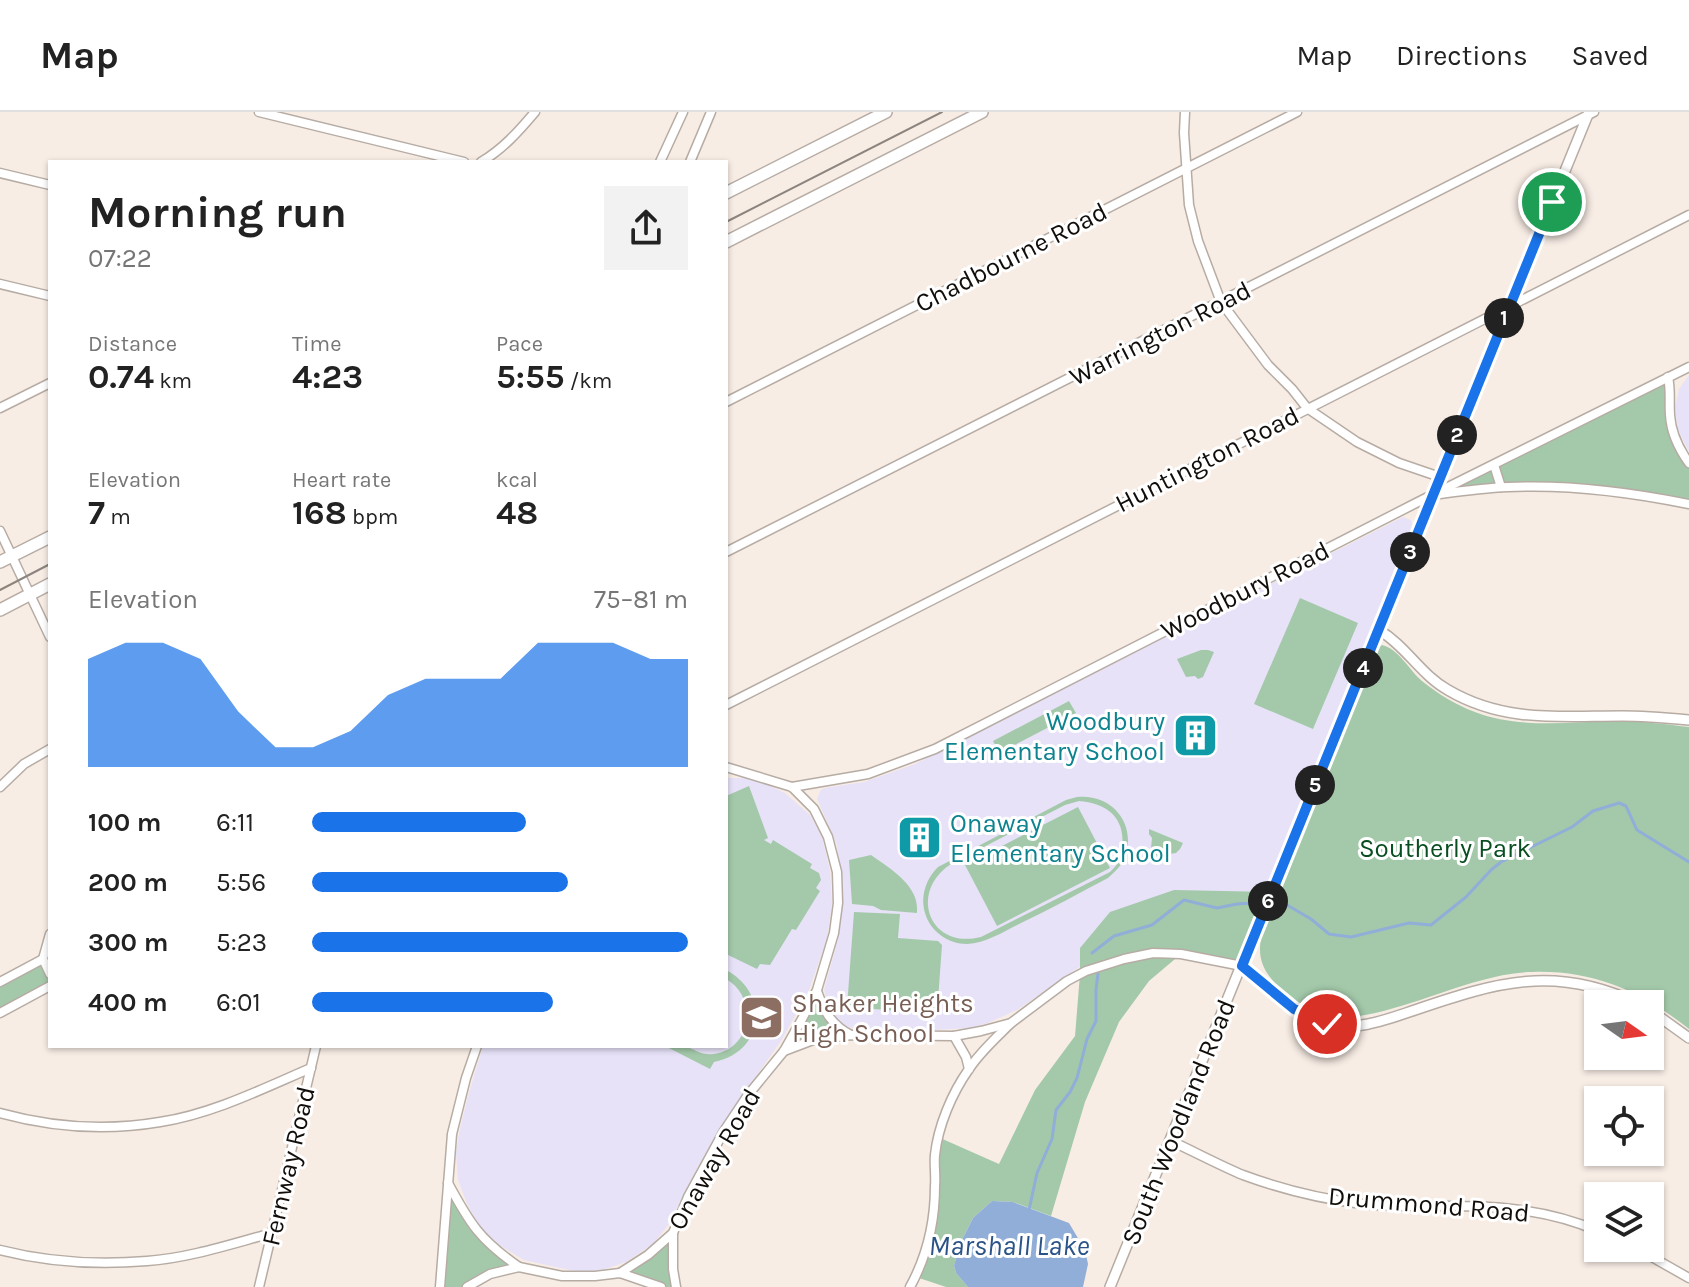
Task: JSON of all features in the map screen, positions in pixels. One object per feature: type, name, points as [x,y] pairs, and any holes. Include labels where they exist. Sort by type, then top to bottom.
[{"type":"main road","points":[[728,192],[886,112]]},
{"type":"main road","points":[[728,241],[982,112]]},
{"type":"main road","points":[[0,562],[48,538]]},
{"type":"main road","points":[[0,610],[48,585]]},
{"type":"street","points":[[259,112],[456,160]]},
{"type":"street","points":[[484,160],[519,132],[535,112]]},
{"type":"street","points":[[661,160],[683,112]]},
{"type":"street","points":[[691,160],[711,112]]},
{"type":"street","points":[[1185,112],[1189,205],[1198,241],[1221,302],[1268,365],[1307,408],[1357,442],[1399,463],[1440,477]]},
{"type":"street","name":"Chadbourne Road","points":[[728,401],[1297,112]]},
{"type":"street","name":"Warrington Road","points":[[728,551],[1590,113]]},
{"type":"street","name":"South Woodland Road","points":[[1110,1287],[1590,113]]},
{"type":"street","points":[[0,173],[48,185]]},
{"type":"street","name":"Huntington Road","points":[[728,704],[1689,215]]},
{"type":"street","points":[[0,284],[48,296]]},
{"type":"street","name":"Woodbury Road","points":[[792,787],[868,774],[935,749],[1689,367]]},
{"type":"street","points":[[1668,377],[1671,424],[1689,463]]},
{"type":"street","points":[[3,405],[48,384]]},
{"type":"street","points":[[1494,465],[1501,487]]},
{"type":"street","points":[[1433,495],[1501,487],[1560,486],[1689,504]]},
{"type":"street","points":[[0,531],[48,633]]},
{"type":"street","points":[[1379,630],[1399,644],[1445,689],[1485,707],[1527,716],[1632,716],[1689,720]]},
{"type":"street","points":[[0,787],[24,764],[48,750]]},
{"type":"street","points":[[728,768],[792,787]]},
{"type":"street","name":"Onaway Road","points":[[620,1273],[648,1255],[673,1233],[688,1197],[724,1131],[784,1051],[817,990],[834,933],[838,903],[837,872],[822,822],[792,787]]},
{"type":"street","points":[[48,941],[43,959],[48,970]]},
{"type":"street","points":[[910,1287],[923,1261],[933,1220],[938,1137],[944,1118],[969,1069],[1011,1023],[1067,981],[1086,971],[1153,953],[1181,954],[1242,966],[1294,1009],[1327,1024],[1342,1027],[1393,1017],[1490,986],[1532,980],[1552,980],[1603,990]]},
{"type":"street","points":[[0,982],[43,959]]},
{"type":"street","points":[[0,1013],[48,987]]},
{"type":"street","points":[[817,990],[822,1006],[835,1025],[851,1035]]},
{"type":"street","points":[[1664,1020],[1689,1038]]},
{"type":"street","points":[[784,1051],[813,1040],[851,1035],[954,1036],[1011,1023]]},
{"type":"street","points":[[954,1036],[969,1069]]},
{"type":"street","name":"Fernway Road","points":[[259,1287],[316,1048]]},
{"type":"street","points":[[440,1287],[452,1134],[476,1048]]},
{"type":"street","points":[[0,1113],[75,1127],[161,1122],[214,1108],[311,1068]]},
{"type":"street","name":"Drummond Road","points":[[1171,1141],[1244,1175],[1300,1193],[1361,1204],[1502,1207],[1542,1213],[1584,1225]]},
{"type":"street","points":[[448,1183],[476,1231],[519,1267]]},
{"type":"street","points":[[0,1250],[55,1260],[148,1261],[199,1252],[272,1233]]},
{"type":"street","points":[[673,1233],[676,1287]]},
{"type":"street","points":[[1661,1262],[1689,1278]]},
{"type":"street","points":[[467,1287],[490,1274],[519,1267],[572,1276],[620,1273],[661,1287]]},
{"type":"shaded area","points":[[1689,375],[1689,452],[1678,430],[1675,408],[1679,389]]},
{"type":"shaded area","points":[[1403,517],[1411,520],[1413,528],[1241,950],[1109,955],[1078,968],[1017,1010],[972,1028],[858,1030],[837,1020],[828,1006],[824,990],[838,939],[843,891],[837,845],[817,799],[820,791],[864,782],[915,764]]},
{"type":"shaded area","name":"Shaker Heights High School","points":[[728,778],[760,781],[785,793],[810,815],[822,837],[830,870],[832,904],[827,939],[808,993],[781,1041],[721,1126],[669,1224],[653,1244],[626,1262],[585,1272],[524,1260],[499,1245],[479,1226],[458,1180],[456,1153],[482,1048],[728,1048]]},
{"type":"green space","points":[[1668,377],[1670,416],[1689,463],[1689,504],[1560,486],[1433,495]]},
{"type":"green space","points":[[1300,598],[1358,623],[1313,729],[1254,704]]},
{"type":"green space","name":"Southerly Park","points":[[1382,645],[1388,647],[1441,695],[1492,717],[1527,723],[1624,721],[1689,727],[1689,1029],[1664,1011],[1664,990],[1626,990],[1597,979],[1555,972],[1499,976],[1377,1013],[1337,1018],[1310,1010],[1289,996],[1267,973],[1260,950],[1265,923],[1377,649]]},
{"type":"green space","points":[[1201,650],[1214,652],[1203,677],[1186,677],[1177,659]]},
{"type":"green space","points":[[1069,701],[1076,713],[999,753],[993,741]]},
{"type":"green space","points":[[749,786],[768,838],[764,840],[771,844],[773,840],[812,864],[810,868],[819,873],[821,880],[816,888],[820,891],[796,930],[792,929],[770,965],[760,964],[757,969],[728,955],[728,795]]},
{"type":"green space","points":[[1091,797],[1103,801],[1113,807],[1126,826],[1127,850],[1122,863],[1108,878],[981,942],[960,943],[935,931],[927,920],[923,900],[927,882],[938,867],[1066,800]],"holes":[[[1089,802],[1106,809],[1118,820],[1121,828],[1121,855],[1110,872],[981,937],[963,939],[948,935],[937,927],[930,916],[930,889],[951,864],[1065,805]]]},
{"type":"green space","points":[[1078,807],[1110,868],[997,926],[965,865]]},
{"type":"green space","points":[[1149,829],[1183,843],[1180,849],[1176,853],[1157,856],[1151,848]]},
{"type":"green space","points":[[871,855],[909,886],[917,903],[917,913],[852,904],[849,860]]},
{"type":"green space","points":[[1174,890],[1271,892],[1242,966],[1181,954],[1149,981],[1119,1022],[1085,1102],[1051,1216],[1013,1202],[992,1201],[973,1218],[960,1244],[954,1266],[968,1287],[946,1287],[916,1277],[929,1239],[938,1137],[999,1164],[1035,1090],[1075,1036],[1080,948],[1110,912]]},
{"type":"green space","points":[[854,912],[900,914],[898,938],[938,941],[942,945],[937,1014],[847,1007]]},
{"type":"green space","points":[[43,959],[48,970],[48,987],[0,1013],[0,982]]},
{"type":"green space","points":[[728,971],[750,993],[755,1007],[756,1021],[744,1047],[714,1062],[710,1069],[669,1048],[689,1048],[714,1054],[727,1050],[737,1042],[747,1021],[747,1009],[736,987],[728,981]]},
{"type":"green space","points":[[817,990],[822,1006],[851,1035],[824,1038],[784,1051]]},
{"type":"green space","points":[[448,1183],[466,1217],[519,1267],[467,1287],[440,1287]]},
{"type":"green space","points":[[673,1233],[676,1287],[661,1287],[620,1273]]},
{"type":"water","name":"Marshall Lake","points":[[992,1201],[1013,1202],[1069,1223],[1085,1250],[1088,1264],[1083,1287],[968,1287],[954,1266],[960,1244],[973,1218]]},
{"type":"waterway","points":[[1287,905],[1329,934],[1351,937],[1409,923],[1431,925],[1466,897],[1501,862],[1572,827],[1593,811],[1619,803],[1626,806],[1637,830],[1689,862]]},
{"type":"waterway","points":[[1092,953],[1114,936],[1152,925],[1184,900],[1217,908],[1254,903]]},
{"type":"waterway","points":[[1029,1210],[1037,1173],[1052,1139],[1056,1110],[1077,1078],[1087,1039],[1096,1021],[1098,974]]},
{"type":"tram line","points":[[728,221],[942,112]]},
{"type":"tram line","points":[[0,590],[48,565]]},
{"type":"place","name":"Woodbury Elementary School","points":[[1196,736]]},
{"type":"place","name":"Onaway Elementary School","points":[[919,838]]},
{"type":"place","name":"Shaker Heights High School","points":[[761,1018]]},
{"type":"route","points":[[1327,1024],[1294,1009],[1242,966],[1552,202]]}]
